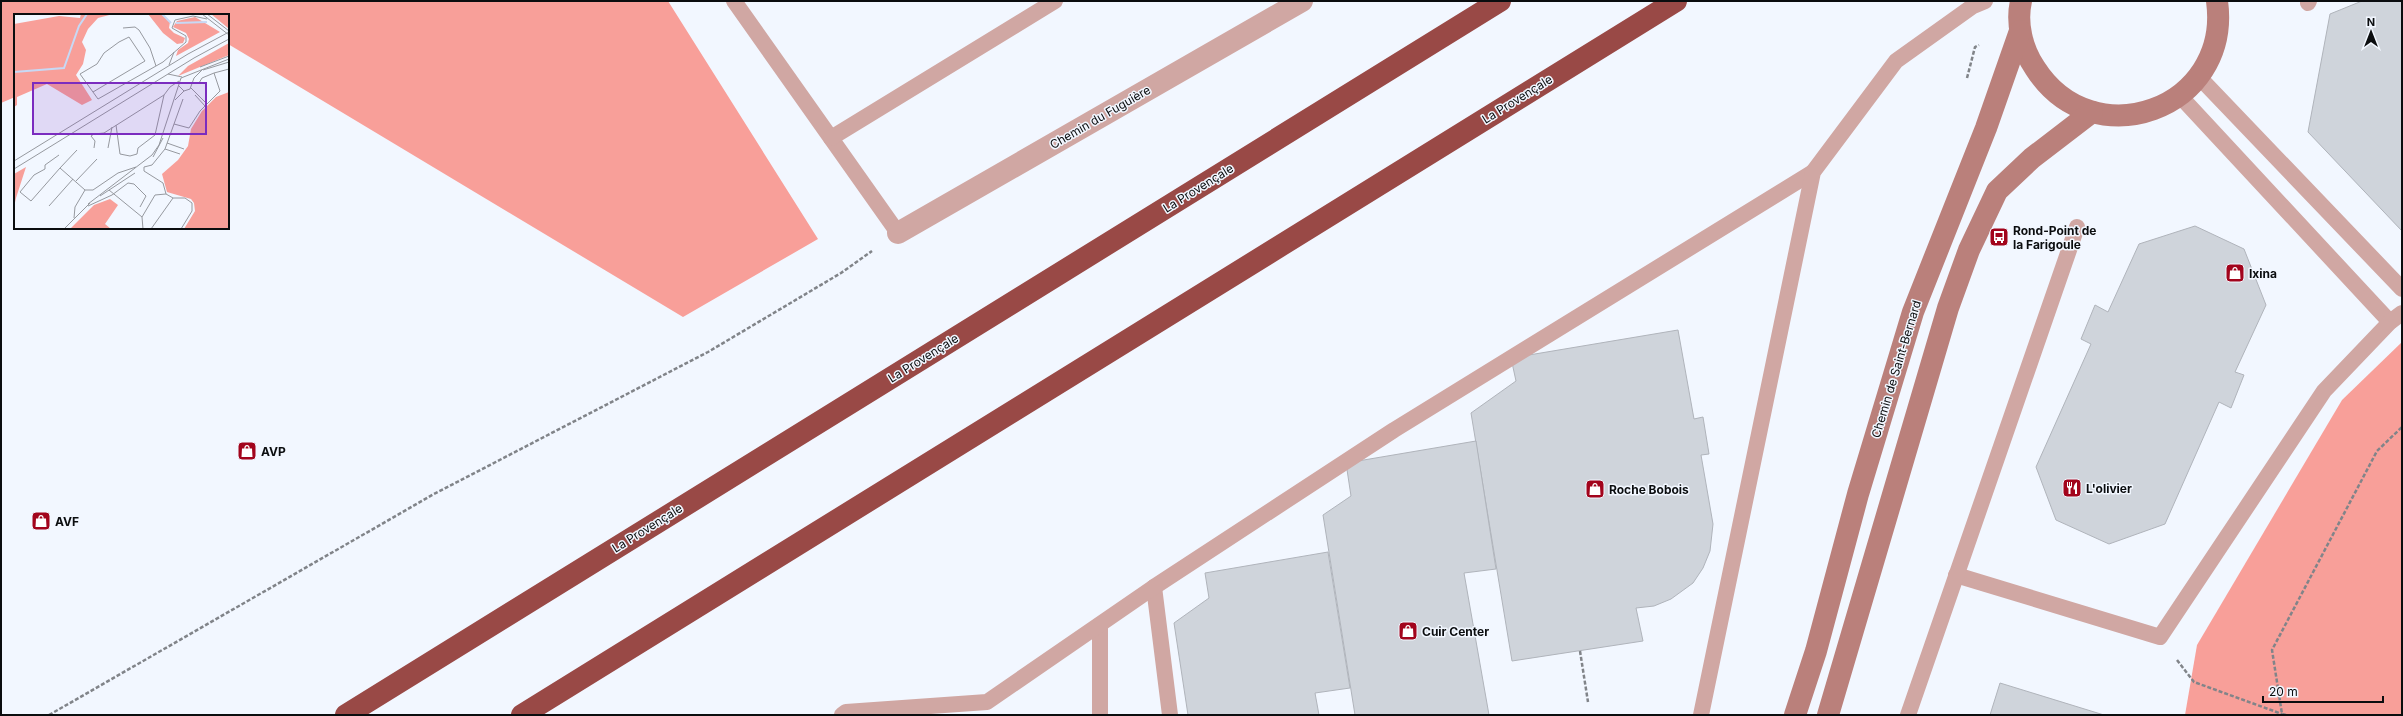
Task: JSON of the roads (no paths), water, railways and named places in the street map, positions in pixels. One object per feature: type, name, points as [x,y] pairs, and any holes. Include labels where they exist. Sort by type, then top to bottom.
[{"type":"highway","name":"La Provençale","points":[[346,715],[1500,1]]},
{"type":"highway","name":"La Provençale","points":[[522,715],[1676,1]]},
{"type":"main road","points":[[2021,1],[2020,31],[2028,59],[2044,82],[2066,101],[2092,112],[2115,116],[2138,114],[2160,108],[2180,96],[2199,76],[2214,49],[2220,19],[2217,1]]},
{"type":"main road","name":"Chemin de Saint-Bernard","points":[[1795,715],[1816,651],[1858,494],[1913,312],[1986,128],[2020,31]]},
{"type":"main road","points":[[1828,715],[1948,308],[1969,250],[1997,192],[2032,158],[2092,112]]},
{"type":"street","name":"Chemin du Fuguière","points":[[898,233],[1302,1]]},
{"type":"lane","points":[[734,1],[898,233]]},
{"type":"lane","points":[[830,138],[1055,1]]},
{"type":"lane","points":[[842,715],[846,712],[988,702],[1154,587],[1394,430],[1813,172],[1896,61],[1973,6],[1985,1]]},
{"type":"lane","points":[[2199,76],[2402,289]]},
{"type":"lane","points":[[1956,575],[2160,637],[2324,391],[2396,317],[2180,96]]},
{"type":"lane","points":[[1701,715],[1813,172]]},
{"type":"lane","points":[[1908,715],[2077,227]]},
{"type":"lane","points":[[1154,587],[1170,715]]},
{"type":"lane","points":[[1100,625],[1100,715]]},
{"type":"place","name":"Rond-Point de la Farigoule","points":[[1999,237]]},
{"type":"place","name":"Ixina","points":[[2235,273]]},
{"type":"place","name":"AVP","points":[[247,451]]},
{"type":"place","name":"L'olivier","points":[[2072,488]]},
{"type":"place","name":"Roche Bobois","points":[[1595,489]]},
{"type":"place","name":"AVF","points":[[41,521]]},
{"type":"place","name":"Cuir Center","points":[[1408,631]]}]
